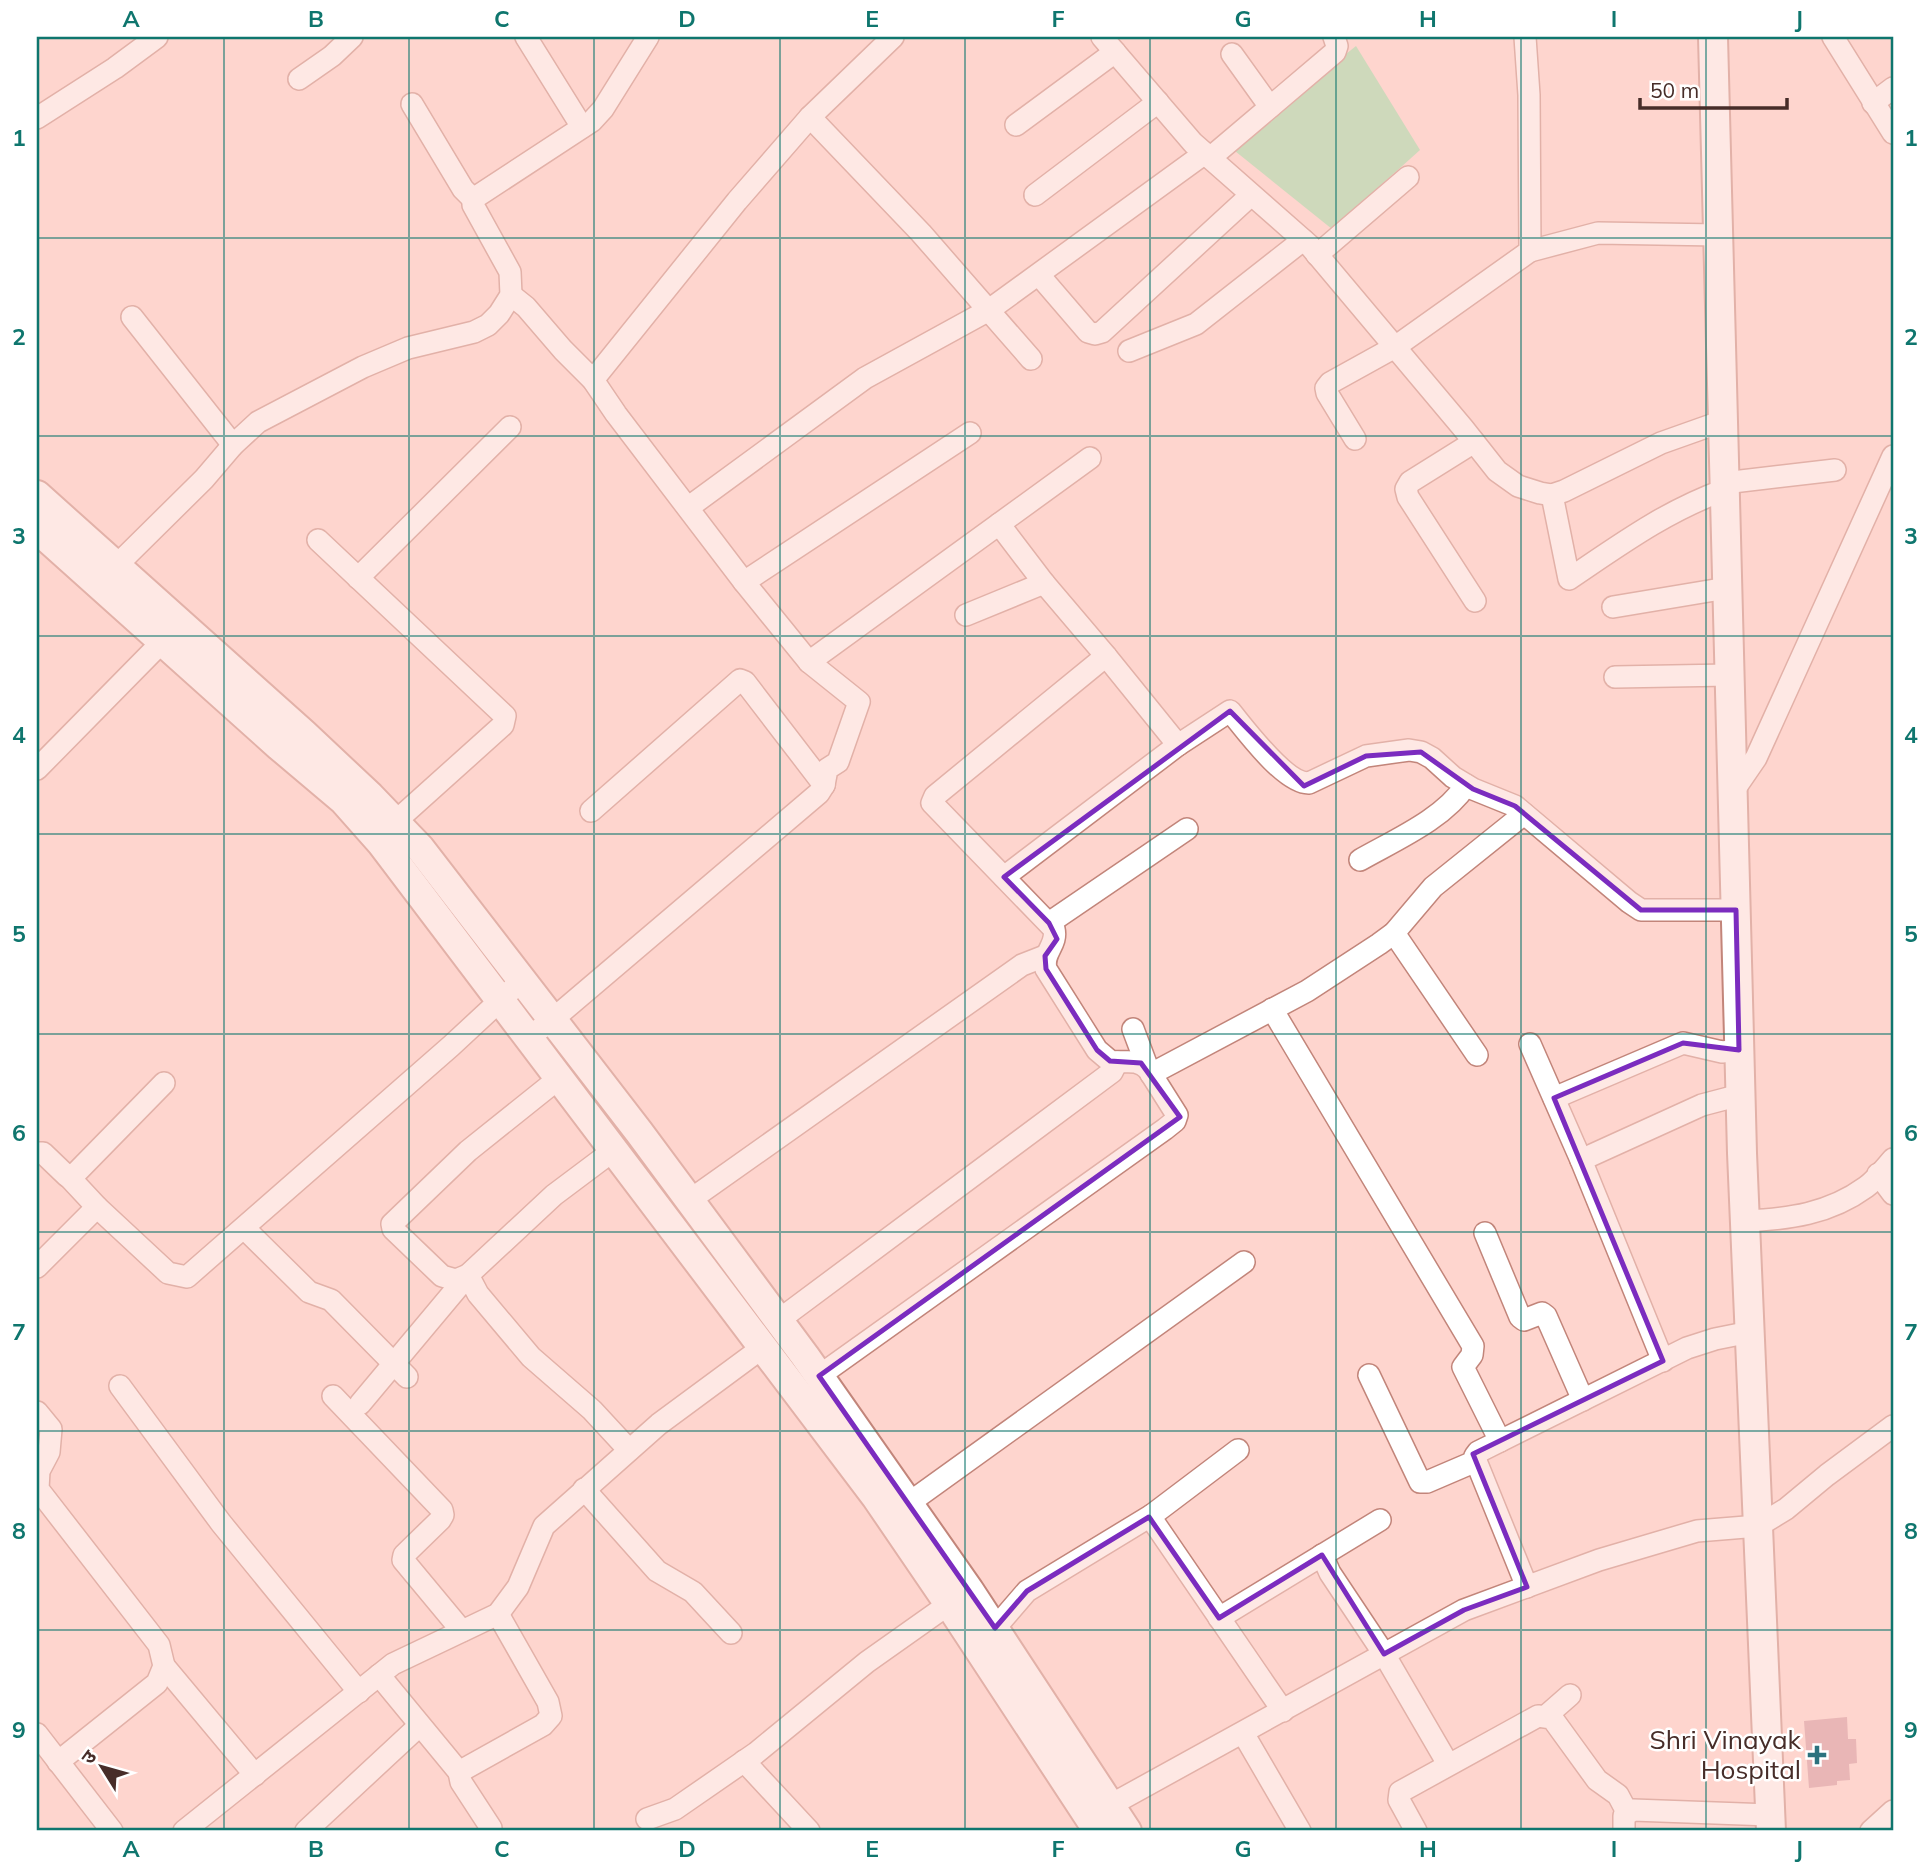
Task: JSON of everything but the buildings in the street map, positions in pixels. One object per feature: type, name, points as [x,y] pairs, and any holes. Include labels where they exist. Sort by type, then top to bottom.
[{"type":"main road","points":[[1713,37],[1740,1095],[1770,1823]]},
{"type":"main road","points":[[37,495],[304,734],[420,848],[462,901],[511,990],[529,1037],[558,1079],[876,1497],[1099,1818],[1127,1831]]},
{"type":"main road","points":[[37,529],[343,800],[511,990],[552,1020],[779,1320],[995,1628],[1099,1818]]},
{"type":"street","points":[[37,118],[158,37]]},
{"type":"street","points":[[299,79],[332,56],[352,37]]},
{"type":"street","points":[[526,37],[582,127]]},
{"type":"street","points":[[116,566],[258,422],[363,367],[408,348],[474,332],[488,325],[511,295],[510,272],[473,205],[474,199],[592,121],[603,109],[648,37]]},
{"type":"street","points":[[593,380],[737,201],[810,117],[893,37]]},
{"type":"street","points":[[689,507],[865,378],[989,310],[1208,155],[1335,52],[1337,46],[1334,37]]},
{"type":"street","points":[[1525,37],[1529,94],[1530,251]]},
{"type":"street","points":[[1833,37],[1893,133]]},
{"type":"street","points":[[1016,125],[1108,44],[1208,155],[1310,248],[1507,480],[1552,495],[1661,443],[1723,421]]},
{"type":"street","points":[[1232,54],[1270,107]]},
{"type":"street","points":[[1873,103],[1893,88]]},
{"type":"street","points":[[1035,195],[1158,102]]},
{"type":"street","points":[[412,104],[463,189],[474,199]]},
{"type":"street","points":[[810,117],[921,233],[1031,359]]},
{"type":"street","points":[[1129,351],[1196,324],[1310,248],[1408,177]]},
{"type":"street","points":[[1039,275],[1088,332],[1102,332],[1251,195]]},
{"type":"street","points":[[1356,439],[1327,393],[1326,388],[1330,383],[1395,347],[1530,251],[1598,233],[1718,235]]},
{"type":"street","points":[[511,295],[526,307],[593,380],[744,582],[808,662],[859,702],[838,762],[827,769],[824,785],[819,793],[529,1037]]},
{"type":"street","points":[[132,317],[233,445]]},
{"type":"street","points":[[358,578],[510,427]]},
{"type":"street","points":[[744,582],[970,433]]},
{"type":"street","points":[[1474,442],[1410,482],[1406,489],[1408,497],[1475,601]]},
{"type":"street","points":[[1732,793],[1756,758],[1893,456]]},
{"type":"street","points":[[808,662],[1090,458]]},
{"type":"street","points":[[1552,495],[1569,579],[1647,526],[1724,486],[1835,470]]},
{"type":"street","points":[[999,524],[1044,583],[1178,745]]},
{"type":"street","points":[[318,540],[505,716],[503,725],[395,822]]},
{"type":"street","points":[[967,615],[1044,583]]},
{"type":"street","points":[[1613,607],[1727,588]]},
{"type":"street","points":[[37,769],[162,642]]},
{"type":"street","points":[[690,1200],[1023,965],[1045,956],[1055,941],[1054,929],[933,806],[932,799],[1105,656]]},
{"type":"street","points":[[1615,677],[1730,675]]},
{"type":"street","points":[[591,811],[740,680],[745,682],[824,785]]},
{"type":"street","points":[[1004,877],[1178,745],[1230,711],[1261,748],[1299,782],[1309,783],[1366,756],[1409,750],[1432,758],[1466,785],[1507,801],[1641,910],[1736,910]]},
{"type":"street","points":[[1360,860],[1436,816],[1454,803],[1466,785]]},
{"type":"street","points":[[1149,1071],[1307,991],[1394,933],[1433,887],[1524,814]]},
{"type":"street","points":[[1049,923],[1187,829]]},
{"type":"street","points":[[1394,933],[1477,1055]]},
{"type":"street","points":[[1045,956],[1046,968],[1097,1050],[1110,1061],[1135,1060],[1149,1071]]},
{"type":"street","points":[[37,1153],[43,1153],[168,1273],[187,1277],[511,990]]},
{"type":"street","points":[[1272,1009],[1473,1346],[1472,1355],[1463,1367],[1500,1441]]},
{"type":"street","points":[[819,1376],[1175,1121],[1177,1115],[1174,1108],[1149,1071],[1132,1029]]},
{"type":"street","points":[[1554,1098],[1683,1043],[1722,1052],[1739,1050]]},
{"type":"street","points":[[1530,1044],[1581,1160],[1663,1361]]},
{"type":"street","points":[[779,1320],[1112,1072],[1117,1062]]},
{"type":"street","points":[[468,1275],[456,1280],[442,1276],[393,1229],[392,1224],[468,1151],[558,1079]]},
{"type":"street","points":[[69,1177],[164,1083]]},
{"type":"street","points":[[1581,1160],[1702,1105],[1740,1095]]},
{"type":"street","points":[[360,1404],[400,1370],[468,1275],[554,1195],[614,1150]]},
{"type":"street","points":[[1745,1221],[1791,1219],[1821,1212],[1867,1186],[1893,1158]]},
{"type":"street","points":[[1878,1174],[1893,1194]]},
{"type":"street","points":[[37,1267],[97,1207]]},
{"type":"street","points":[[244,1228],[309,1292],[331,1300],[400,1370]]},
{"type":"street","points":[[1485,1233],[1520,1317],[1524,1320],[1542,1313],[1546,1316],[1583,1400]]},
{"type":"street","points":[[909,1503],[1244,1262]]},
{"type":"street","points":[[468,1275],[478,1294],[531,1357],[592,1410],[629,1450]]},
{"type":"street","points":[[1527,1587],[1476,1461],[1478,1452],[1687,1348],[1750,1332]]},
{"type":"street","points":[[184,1831],[211,1824],[255,1775],[393,1664],[498,1614],[518,1587],[544,1526],[659,1424],[762,1348]]},
{"type":"street","points":[[1369,1375],[1420,1482],[1427,1482],[1476,1461]]},
{"type":"street","points":[[120,1386],[221,1523],[359,1692]]},
{"type":"street","points":[[333,1396],[442,1510],[440,1520],[404,1555],[403,1560],[462,1631]]},
{"type":"street","points":[[37,1412],[51,1429],[49,1452],[39,1471],[38,1489],[159,1645],[164,1666],[255,1775]]},
{"type":"street","points":[[1099,1818],[1243,1733],[1464,1610],[1599,1560],[1697,1531],[1758,1526],[1786,1509],[1893,1426]]},
{"type":"street","points":[[995,1628],[1027,1591],[1152,1515],[1238,1450]]},
{"type":"street","points":[[584,1489],[657,1571],[693,1592],[731,1633]]},
{"type":"street","points":[[1152,1515],[1153,1522],[1283,1711]]},
{"type":"street","points":[[1219,1618],[1380,1520]]},
{"type":"street","points":[[1322,1555],[1330,1573],[1384,1654],[1448,1764]]},
{"type":"street","points":[[648,1819],[675,1809],[744,1761],[867,1662],[949,1604]]},
{"type":"street","points":[[459,1772],[543,1725],[551,1716],[548,1702],[498,1614]]},
{"type":"street","points":[[58,1762],[157,1683],[164,1666]]},
{"type":"street","points":[[379,1675],[459,1772],[461,1782],[491,1831]]},
{"type":"street","points":[[1546,1716],[1570,1695]]},
{"type":"street","points":[[1416,1831],[1399,1800],[1399,1794],[1448,1764],[1538,1716],[1552,1718],[1597,1780],[1618,1795],[1626,1822]]},
{"type":"street","points":[[306,1831],[419,1726]]},
{"type":"street","points":[[1243,1733],[1300,1831]]},
{"type":"street","points":[[37,1734],[111,1831]]},
{"type":"street","points":[[744,1761],[808,1831]]},
{"type":"street","points":[[1626,1822],[1633,1810],[1770,1823]]},
{"type":"street","points":[[1871,1831],[1893,1811]]},
{"type":"highlighted area","points":[[1230,711],[1304,786],[1366,756],[1421,752],[1473,789],[1515,806],[1641,910],[1736,910],[1739,1050],[1683,1043],[1554,1098],[1663,1361],[1473,1454],[1527,1587],[1464,1610],[1384,1654],[1322,1555],[1219,1618],[1149,1517],[1027,1591],[995,1628],[819,1376],[1180,1117],[1141,1063],[1110,1061],[1097,1050],[1046,969],[1045,956],[1057,939],[1049,923],[1004,877]]},
{"type":"green space","points":[[1356,46],[1420,150],[1332,229],[1230,147]]},
{"type":"place","name":"Shri Vinayak Hospital","points":[[1817,1755]]}]
